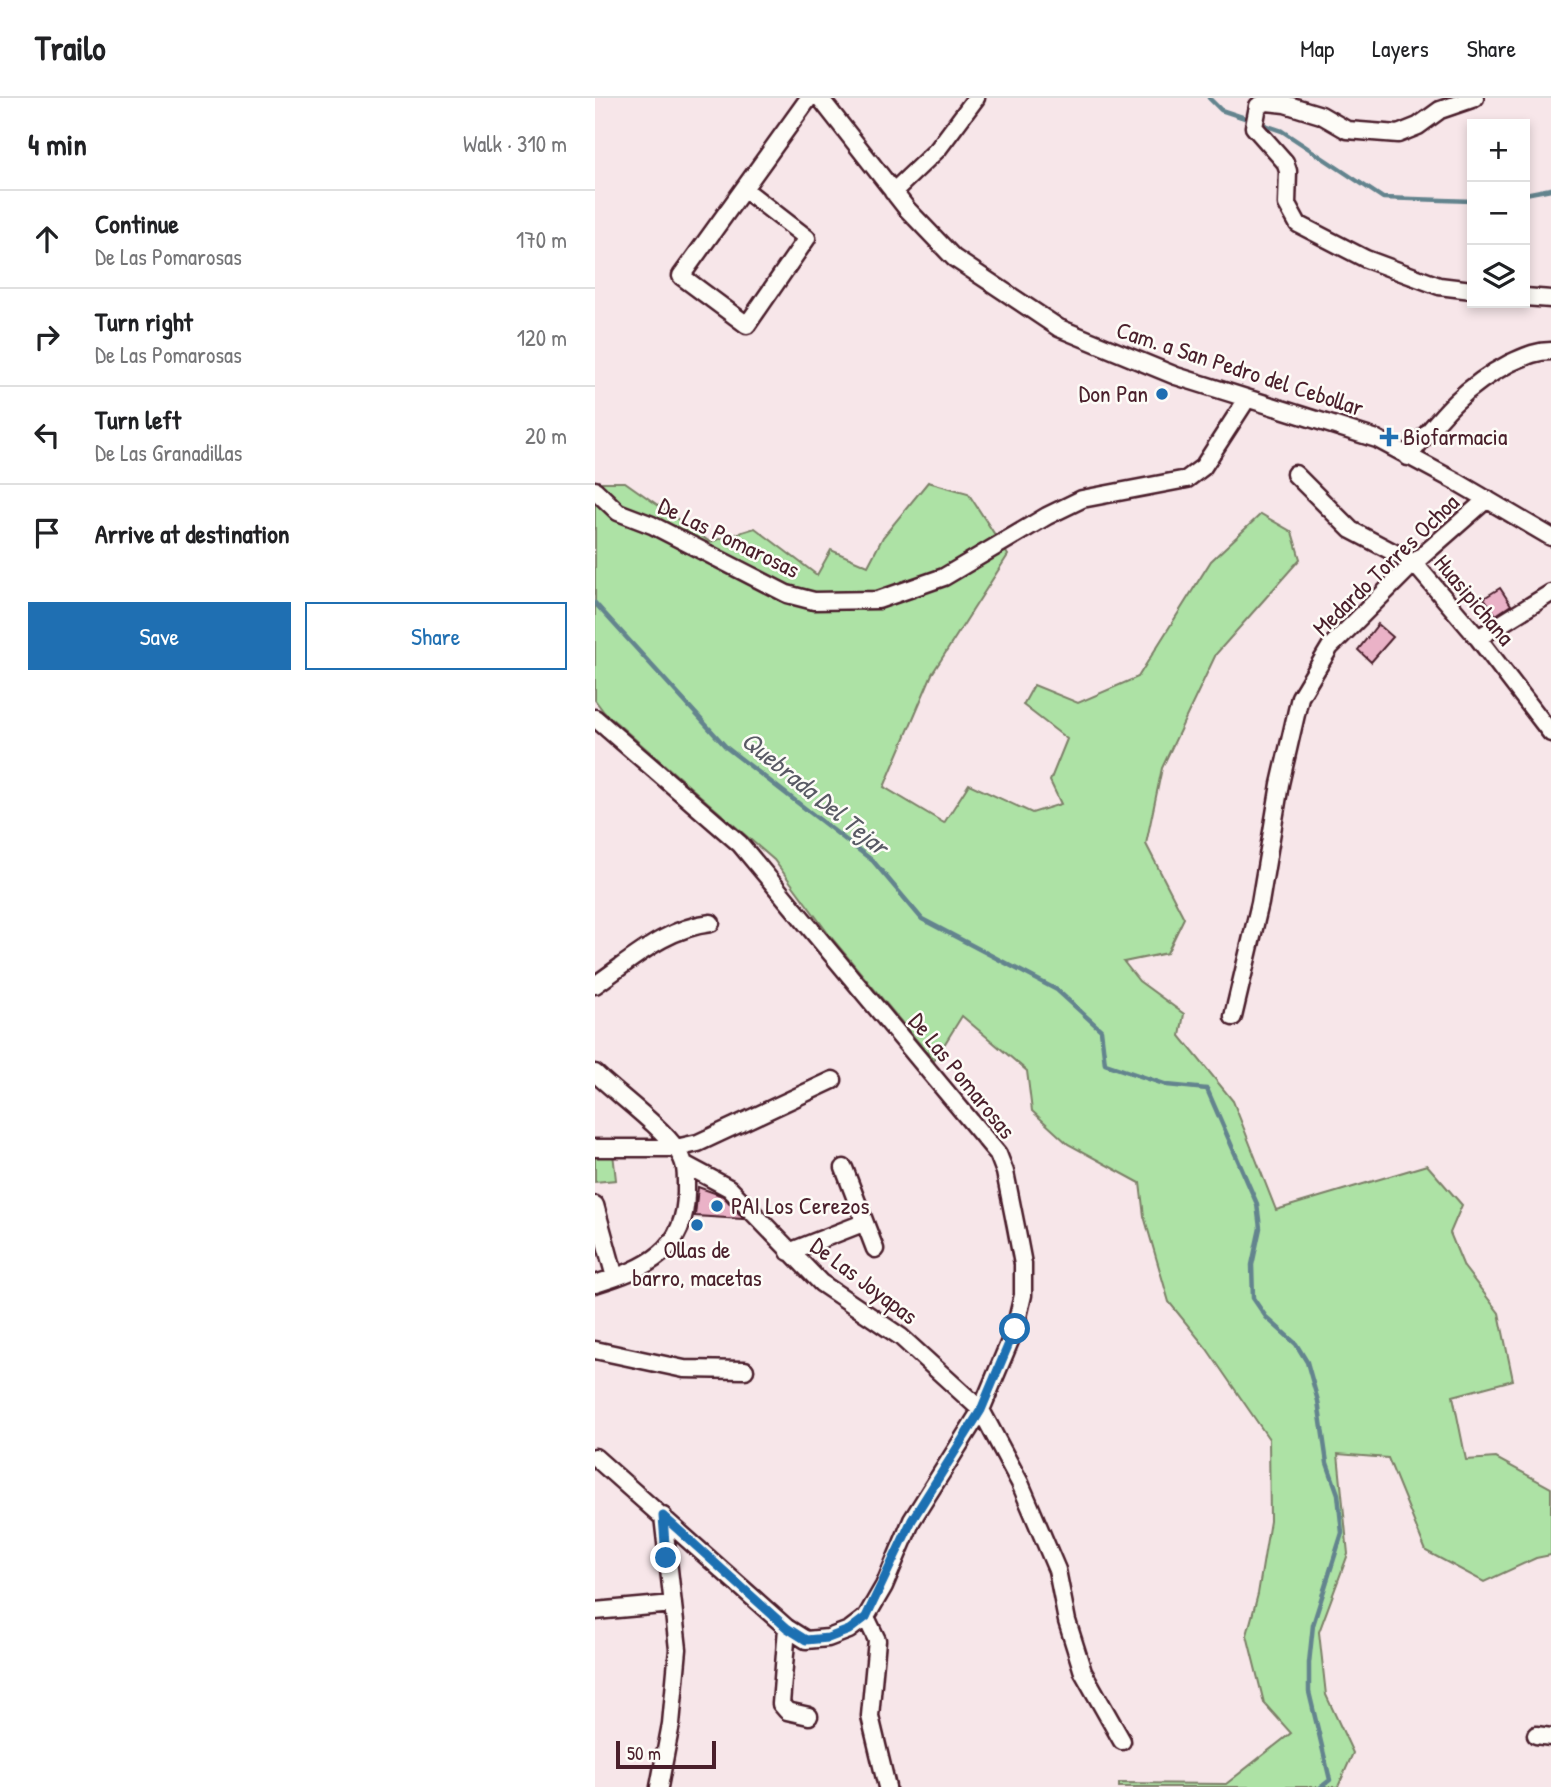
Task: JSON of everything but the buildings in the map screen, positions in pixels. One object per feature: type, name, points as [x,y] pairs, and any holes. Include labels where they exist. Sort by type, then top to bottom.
[{"type":"street","points":[[744,189],[807,238],[747,325],[681,276],[809,98]]},
{"type":"street","name":"Cam. a San Pedro del Cebollar","points":[[820,98],[893,192],[954,258],[1059,328],[1163,372],[1377,439],[1550,534]]},
{"type":"street","points":[[893,192],[937,149],[976,98]]},
{"type":"street","points":[[1467,289],[1439,286],[1366,259],[1298,224],[1287,204],[1289,171],[1285,162],[1254,127],[1258,106],[1267,102],[1285,104],[1321,115],[1347,130],[1398,134],[1419,126],[1440,110],[1475,98]]},
{"type":"street","points":[[1530,297],[1551,299]]},
{"type":"street","points":[[1408,457],[1435,421],[1470,386],[1525,355],[1551,351]]},
{"type":"street","name":"De Las Pomarosas","points":[[595,491],[618,512],[652,525],[787,594],[814,601],[878,600],[944,577],[1082,499],[1187,479],[1203,467],[1247,398]]},
{"type":"street","points":[[1294,474],[1351,530],[1414,563]]},
{"type":"street","name":"Medardo Torres Ochoa","points":[[1233,1017],[1260,903],[1280,784],[1300,697],[1313,671],[1330,647],[1414,563],[1487,499]]},
{"type":"street","name":"Huasipichana","points":[[1414,563],[1478,638],[1551,733]]},
{"type":"street","points":[[1478,638],[1551,593]]},
{"type":"street","name":"De Las Pomarosas","points":[[595,718],[740,844],[997,1154],[1005,1172],[1019,1239],[1023,1295],[1015,1329],[981,1410],[912,1520],[866,1617]]},
{"type":"street","points":[[595,985],[667,935],[690,925],[711,923]]},
{"type":"street","points":[[595,1073],[677,1148],[686,1165],[686,1213],[678,1235],[668,1249],[644,1266],[595,1284]]},
{"type":"street","points":[[595,1148],[677,1148],[698,1143],[832,1080]]},
{"type":"street","name":"De Las Joyapas","points":[[686,1165],[729,1188],[821,1283],[901,1337],[981,1410],[1020,1483],[1057,1570],[1067,1621],[1083,1672],[1122,1741]]},
{"type":"street","points":[[844,1168],[875,1249]]},
{"type":"street","points":[[595,1205],[615,1277]]},
{"type":"street","points":[[789,1252],[863,1223]]},
{"type":"street","points":[[595,1350],[684,1369],[745,1370]]},
{"type":"street","points":[[595,1457],[787,1628],[806,1640],[828,1638],[849,1630],[866,1617],[877,1640],[870,1716],[887,1787]]},
{"type":"street","points":[[659,1787],[671,1724],[678,1648],[663,1516]]},
{"type":"street","points":[[595,1611],[673,1604]]},
{"type":"street","points":[[787,1628],[781,1704],[787,1711],[809,1716]]},
{"type":"green space","points":[[595,482],[625,482],[710,542],[755,528],[817,575],[831,550],[868,566],[883,537],[928,482],[968,493],[1008,555],[932,674],[884,787],[944,823],[969,784],[1032,813],[1061,804],[1050,781],[1067,739],[1023,705],[1034,685],[1078,703],[1138,677],[1211,561],[1261,514],[1292,532],[1300,559],[1216,654],[1162,768],[1146,844],[1184,918],[1167,953],[1124,962],[1139,981],[1184,1014],[1180,1036],[1233,1101],[1276,1210],[1427,1165],[1462,1205],[1450,1233],[1464,1267],[1499,1313],[1513,1380],[1453,1396],[1466,1460],[1496,1458],[1551,1488],[1551,1555],[1536,1558],[1484,1582],[1426,1551],[1388,1458],[1338,1454],[1348,1554],[1319,1632],[1326,1695],[1353,1753],[1338,1787],[1119,1787],[1119,1783],[1226,1784],[1291,1733],[1264,1703],[1247,1635],[1258,1594],[1270,1521],[1269,1439],[1207,1349],[1169,1302],[1144,1216],[1140,1183],[1068,1144],[1032,1111],[1027,1071],[962,1016],[934,1061],[830,936],[774,860],[604,712],[595,700]]},
{"type":"green space","points":[[613,1153],[616,1180],[595,1182],[595,1155]]},
{"type":"waterway","points":[[1209,98],[1221,110],[1251,120]]},
{"type":"waterway","points":[[1259,123],[1282,131],[1383,198],[1467,201]]},
{"type":"waterway","points":[[1530,193],[1551,189]]},
{"type":"waterway","name":"Quebrada Del Tejar","points":[[595,603],[727,748],[873,861],[922,919],[1057,990],[1101,1030],[1105,1064],[1167,1085],[1207,1089],[1257,1204],[1260,1228],[1252,1265],[1253,1298],[1266,1317],[1296,1344],[1307,1362],[1318,1401],[1327,1463],[1338,1494],[1342,1533],[1313,1625],[1309,1663],[1309,1692],[1330,1780],[1321,1787]]},
{"type":"place","name":"Don Pan","points":[[1162,394]]},
{"type":"place","name":"Biofarmacia","points":[[1389,437]]},
{"type":"place","name":"PAI Los Cerezos","points":[[717,1206]]},
{"type":"place","name":"Ollas de barro, macetas","points":[[697,1225]]},
{"type":"route","points":[[666,1558],[663,1516],[787,1628],[806,1640],[828,1638],[849,1630],[866,1617],[884,1586],[912,1520],[981,1410],[1015,1329]]}]
